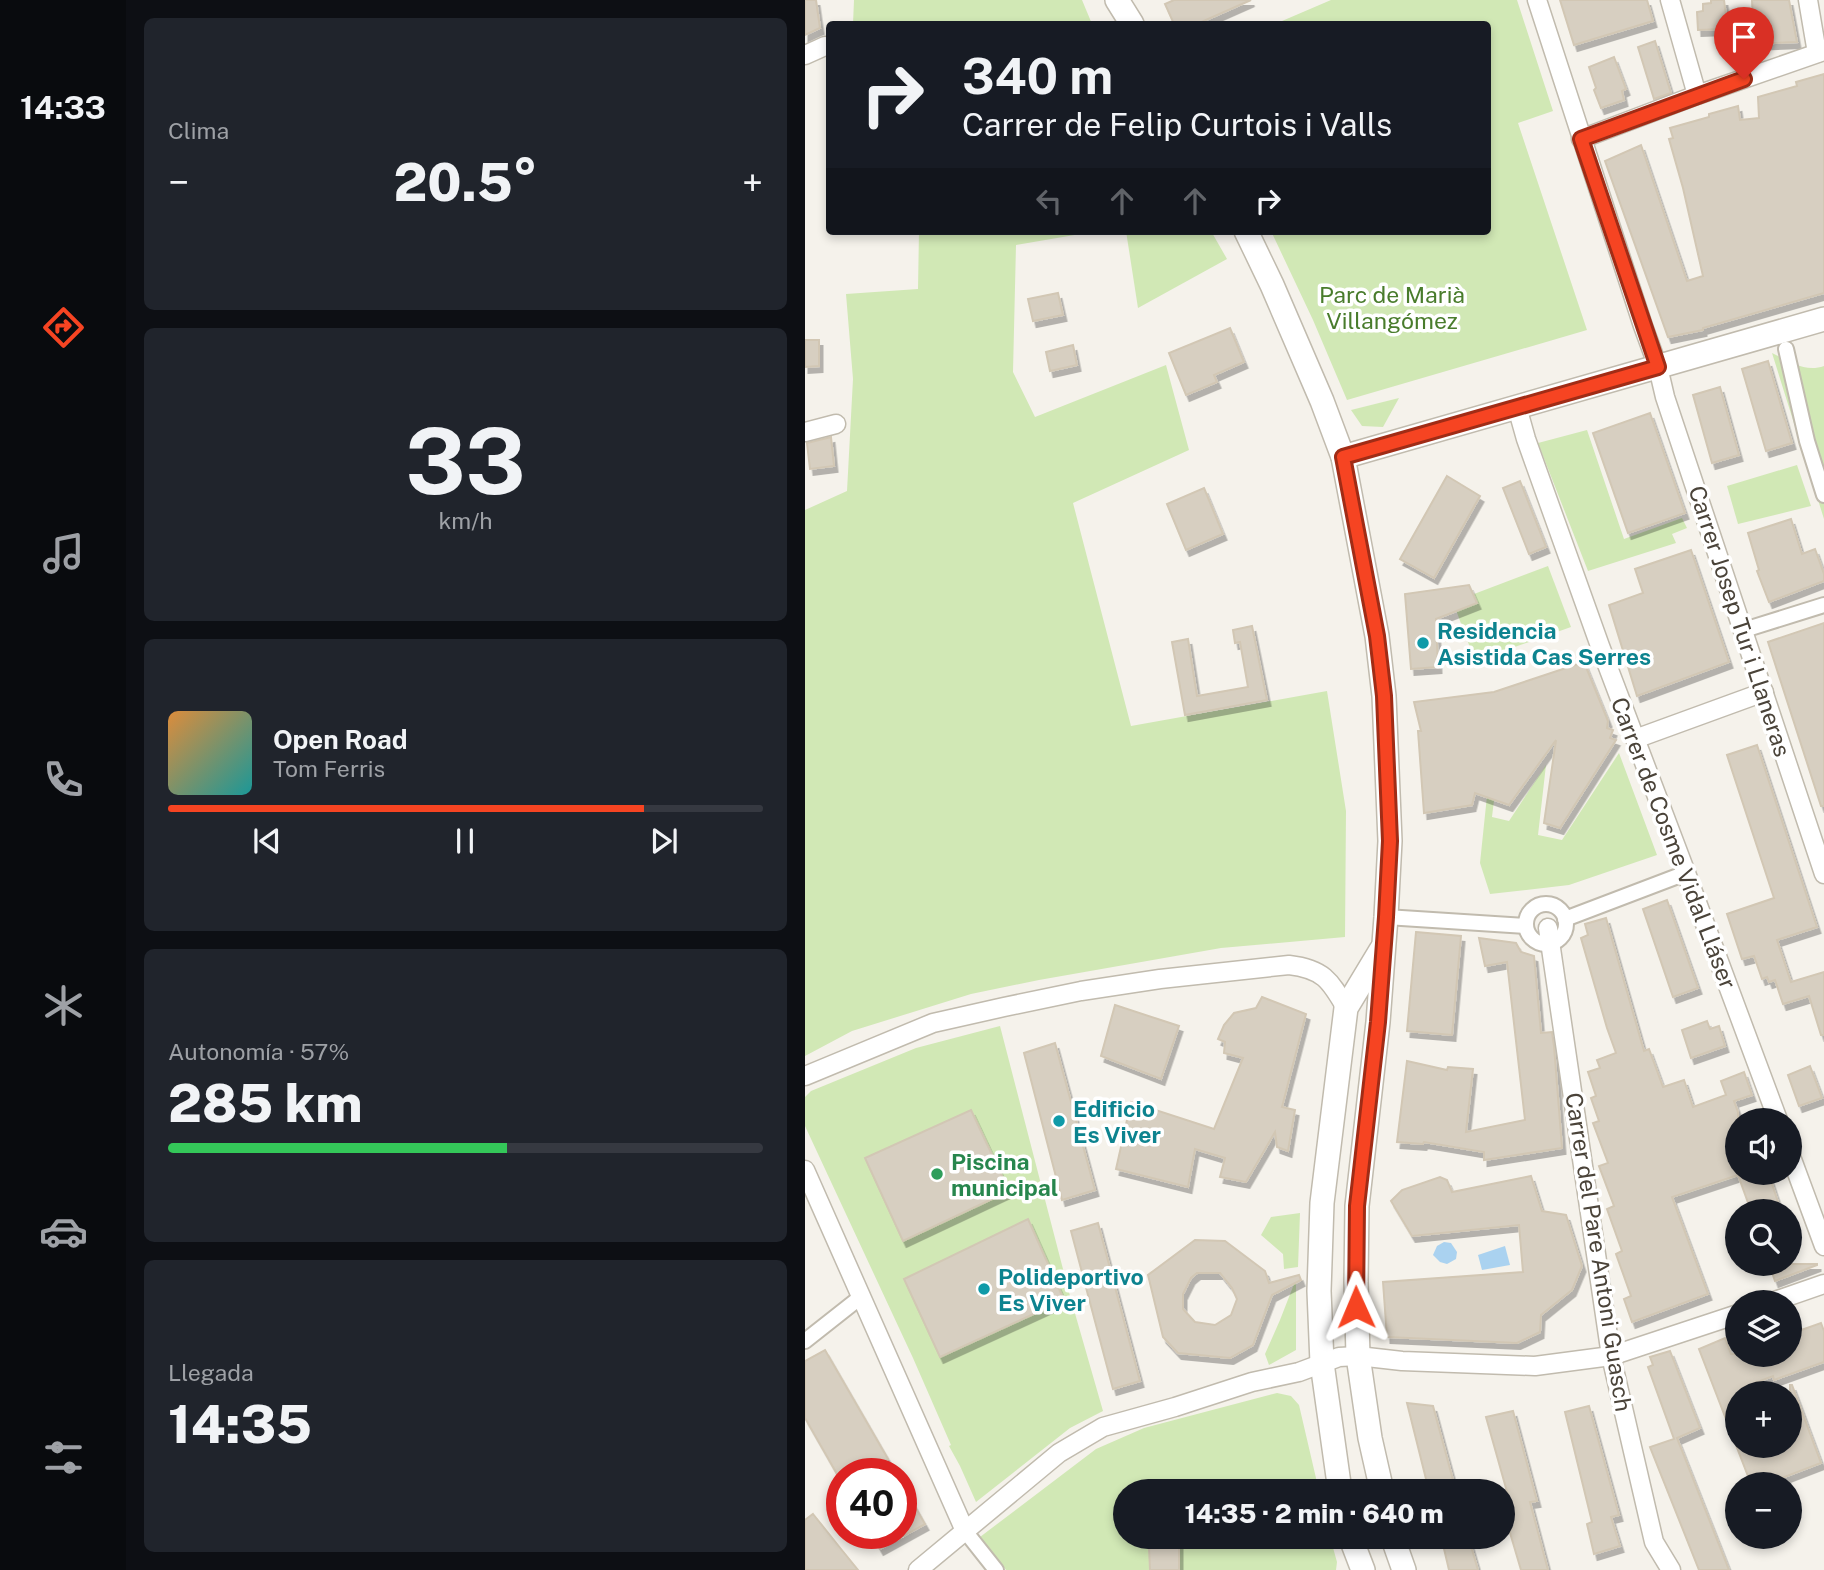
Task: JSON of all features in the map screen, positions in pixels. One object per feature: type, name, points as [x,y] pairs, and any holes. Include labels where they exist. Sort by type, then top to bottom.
[{"type":"street","points":[[1117,0],[1130,21]]},
{"type":"street","name":"Carrer Josep Tur i Llaneras","points":[[1537,0],[1658,367],[1665,397],[1824,874]]},
{"type":"street","points":[[1670,0],[1697,95]]},
{"type":"street","points":[[1581,139],[1821,52],[1808,0]]},
{"type":"street","points":[[805,55],[825,46]]},
{"type":"street","points":[[1248,235],[1322,401],[1343,457],[1377,636],[1384,696],[1390,841],[1378,1022],[1357,1206],[1356,1282],[1358,1356],[1370,1438],[1379,1479]]},
{"type":"street","points":[[1343,457],[1824,319]]},
{"type":"street","points":[[1786,349],[1807,441],[1824,495]]},
{"type":"street","name":"Carrer de Cosme Vidal Lláser","points":[[1517,407],[1599,646],[1774,1108]]},
{"type":"street","points":[[805,432],[836,424]]},
{"type":"street","points":[[1744,630],[1824,605]]},
{"type":"street","points":[[1635,739],[1764,692]]},
{"type":"street","points":[[1565,919],[1686,873]]},
{"type":"street","points":[[1542,904],[1557,907],[1565,919],[1565,929],[1560,939],[1550,936],[1539,943],[1530,937],[1525,926],[1529,912],[1542,904]]},
{"type":"street","points":[[1386,917],[1525,926]]},
{"type":"street","name":"Carrer del Pare Antoni Guasch","points":[[1550,936],[1611,1356],[1654,1542],[1671,1570]]},
{"type":"street","points":[[1338,1479],[1322,1363],[1319,1290],[1322,1203],[1346,1008],[1383,947]]},
{"type":"street","points":[[805,1076],[933,1023],[1081,991],[1173,977],[1289,965],[1307,967],[1324,977],[1346,1008]]},
{"type":"street","points":[[805,1170],[965,1531],[996,1570]]},
{"type":"street","points":[[1801,1185],[1824,1246]]},
{"type":"street","points":[[1802,1292],[1824,1284]]},
{"type":"street","points":[[805,1341],[862,1296]]},
{"type":"street","points":[[918,1570],[1059,1453],[1103,1427],[1252,1382],[1299,1372],[1339,1357],[1535,1366],[1611,1356],[1725,1318]]},
{"type":"street","points":[[1355,1549],[1363,1570]]},
{"type":"street","points":[[1397,1549],[1404,1570]]},
{"type":"green space","points":[[854,0],[1082,0],[1091,21],[853,21]]},
{"type":"green space","name":"Parc de Marià Villangómez","points":[[1331,0],[1517,0],[1553,111],[1518,123],[1587,330],[1347,400],[1273,235],[1491,235],[1491,21],[1282,21]]},
{"type":"green space","points":[[919,235],[1075,235],[1016,245],[1013,372],[1035,417],[1166,365],[1189,450],[1073,503],[1131,726],[1327,691],[1346,811],[1345,937],[1221,948],[971,994],[852,1031],[805,1056],[805,510],[847,491],[853,379],[846,294],[918,289]]},
{"type":"green space","points":[[1127,235],[1213,235],[1227,259],[1138,308]]},
{"type":"green space","points":[[1772,353],[1804,367],[1824,366],[1824,519]]},
{"type":"green space","points":[[1399,398],[1383,427],[1362,426],[1351,410]]},
{"type":"green space","points":[[1587,430],[1624,539],[1682,518],[1687,528],[1672,534],[1676,543],[1588,571],[1538,443]]},
{"type":"green space","points":[[1797,465],[1811,506],[1738,524],[1727,486]]},
{"type":"green space","points":[[1548,566],[1571,627],[1475,661],[1453,602]]},
{"type":"green space","points":[[1500,750],[1492,817],[1509,821],[1546,765],[1538,835],[1562,840],[1619,753],[1657,855],[1569,885],[1490,894],[1480,863],[1490,767]]},
{"type":"green space","points":[[1000,1026],[1070,1296],[1103,1411],[1070,1428],[976,1502],[949,1446],[951,1445],[913,1358],[805,1126],[805,1097],[811,1091],[916,1048]]},
{"type":"green space","points":[[1300,1213],[1298,1267],[1284,1269],[1283,1254],[1261,1235],[1271,1217]]},
{"type":"green space","points":[[1296,1279],[1296,1350],[1269,1365],[1265,1354]]},
{"type":"green space","points":[[1277,1393],[1291,1396],[1299,1405],[1316,1479],[1113,1479],[1113,1549],[1333,1549],[1336,1570],[1006,1570],[980,1537],[1096,1449],[1144,1428]]},
{"type":"water","points":[[1444,1242],[1451,1243],[1457,1252],[1456,1259],[1447,1264],[1440,1262],[1433,1255],[1437,1246]]},
{"type":"water","points":[[1505,1246],[1510,1265],[1482,1270],[1478,1255]]},
{"type":"building","points":[[805,0],[816,0],[820,28],[805,35]]},
{"type":"building","points":[[1174,0],[1251,0],[1204,21],[1173,21],[1165,4]]},
{"type":"building","points":[[1560,0],[1647,0],[1653,21],[1574,45]]},
{"type":"building","points":[[1711,0],[1724,0],[1727,24],[1723,25],[1723,29],[1698,30],[1697,12],[1703,11],[1703,4],[1711,3]]},
{"type":"building","points":[[1752,0],[1789,0],[1797,42],[1754,44]]},
{"type":"building","points":[[1655,41],[1671,93],[1654,99],[1638,47]]},
{"type":"building","points":[[1614,57],[1626,89],[1622,91],[1624,100],[1601,108],[1589,67]]},
{"type":"building","points":[[1824,74],[1824,293],[1703,330],[1668,337],[1605,161],[1641,145],[1687,281],[1703,276],[1669,139],[1673,138],[1670,128],[1738,106],[1740,120],[1759,118],[1758,97],[1797,86],[1796,82]]},
{"type":"building","points":[[1058,293],[1063,315],[1033,321],[1028,299]]},
{"type":"building","points":[[1230,328],[1244,362],[1214,375],[1217,382],[1186,395],[1169,353]]},
{"type":"building","points":[[805,340],[819,340],[819,366],[805,367]]},
{"type":"building","points":[[1073,345],[1077,365],[1050,371],[1046,352]]},
{"type":"building","points":[[1768,361],[1792,443],[1766,451],[1742,369]]},
{"type":"building","points":[[1720,387],[1739,455],[1712,463],[1693,395]]},
{"type":"building","points":[[1650,413],[1685,513],[1628,533],[1593,433]]},
{"type":"building","points":[[831,437],[834,466],[810,469],[807,443]]},
{"type":"building","points":[[1447,476],[1480,496],[1434,578],[1400,559]]},
{"type":"building","points":[[1520,481],[1546,547],[1529,554],[1503,488]]},
{"type":"building","points":[[1204,488],[1223,534],[1186,550],[1167,504]]},
{"type":"building","points":[[1791,519],[1802,554],[1815,549],[1824,581],[1769,602],[1757,571],[1759,570],[1748,533]]},
{"type":"building","points":[[1691,550],[1729,662],[1637,696],[1609,605],[1643,593],[1635,569]]},
{"type":"building","name":"Residencia Asistida Cas Serres","points":[[1469,585],[1477,603],[1436,619],[1438,667],[1411,669],[1405,594]]},
{"type":"building","points":[[1824,623],[1824,806],[1821,806],[1768,642]]},
{"type":"building","points":[[1252,626],[1267,700],[1185,715],[1172,642],[1188,639],[1197,696],[1248,687],[1240,642],[1235,643],[1233,630]]},
{"type":"building","points":[[1584,662],[1608,721],[1607,728],[1613,730],[1610,738],[1616,740],[1560,828],[1544,823],[1556,740],[1509,805],[1475,793],[1472,805],[1424,813],[1418,731],[1421,731],[1414,702],[1494,692]]},
{"type":"building","points":[[1757,745],[1817,927],[1777,940],[1791,982],[1824,972],[1824,1035],[1821,1035],[1809,996],[1783,1004],[1775,980],[1769,982],[1767,977],[1762,979],[1754,956],[1742,959],[1727,914],[1774,898],[1727,755]]},
{"type":"building","points":[[1667,900],[1698,988],[1673,997],[1643,909]]},
{"type":"building","points":[[1606,918],[1644,1051],[1649,1049],[1663,1087],[1684,1080],[1693,1107],[1726,1095],[1721,1081],[1744,1072],[1752,1095],[1734,1101],[1737,1108],[1725,1108],[1725,1179],[1672,1197],[1708,1294],[1632,1322],[1624,1299],[1631,1296],[1616,1254],[1622,1251],[1607,1209],[1614,1206],[1599,1166],[1608,1163],[1593,1123],[1599,1121],[1591,1098],[1596,1096],[1588,1072],[1600,1068],[1597,1060],[1616,1053],[1581,938],[1588,935],[1585,924]]},
{"type":"building","points":[[1416,932],[1461,936],[1452,1035],[1407,1031]]},
{"type":"building","points":[[1479,938],[1516,943],[1521,952],[1534,956],[1541,1033],[1552,1032],[1562,1148],[1484,1160],[1484,1152],[1424,1142],[1397,1142],[1407,1061],[1447,1070],[1448,1067],[1473,1069],[1466,1132],[1525,1120],[1507,962],[1485,966]]},
{"type":"building","points":[[1262,997],[1306,1014],[1282,1107],[1295,1110],[1288,1151],[1277,1147],[1275,1132],[1246,1182],[1220,1177],[1225,1158],[1195,1149],[1188,1187],[1116,1169],[1131,1102],[1214,1129],[1243,1058],[1224,1053],[1225,1042],[1218,1039],[1224,1025],[1234,1013],[1256,1008]]},
{"type":"building","points":[[1115,1005],[1179,1026],[1161,1079],[1101,1056]]},
{"type":"building","points":[[1707,1021],[1710,1029],[1719,1026],[1725,1046],[1691,1058],[1682,1030]]},
{"type":"building","name":"Edificio Es Viver","points":[[1055,1043],[1095,1190],[1062,1200],[1024,1053]]},
{"type":"building","points":[[1810,1066],[1822,1098],[1799,1106],[1788,1075]]},
{"type":"building","name":"Piscina municipal","points":[[971,1110],[1009,1191],[903,1241],[865,1158]]},
{"type":"building","points":[[1531,1176],[1542,1211],[1566,1215],[1582,1266],[1572,1290],[1541,1315],[1540,1332],[1517,1343],[1387,1337],[1383,1282],[1523,1272],[1519,1225],[1412,1236],[1391,1201],[1402,1190],[1440,1177],[1447,1180],[1452,1192]]},
{"type":"building","points":[[1742,1185],[1772,1185],[1777,1199],[1747,1199]]},
{"type":"building","name":"Polideportivo Es Viver","points":[[1028,1219],[1064,1300],[940,1357],[904,1279]]},
{"type":"building","points":[[1098,1223],[1140,1381],[1113,1389],[1071,1231]]},
{"type":"building","points":[[1195,1240],[1225,1241],[1265,1271],[1269,1283],[1299,1275],[1301,1280],[1272,1295],[1253,1345],[1230,1358],[1178,1353],[1163,1337],[1148,1275]],"holes":[[[1197,1273],[1220,1273],[1237,1299],[1231,1315],[1215,1325],[1195,1322],[1183,1309],[1183,1294],[1191,1278]]]},
{"type":"building","points":[[1802,1264],[1817,1265],[1802,1271]]},
{"type":"building","points":[[1773,1276],[1788,1276],[1775,1281]]},
{"type":"building","points":[[1821,1323],[1824,1331],[1824,1362],[1774,1380],[1773,1376],[1760,1381],[1725,1381],[1725,1416],[1699,1349],[1725,1338],[1725,1367],[1802,1367],[1802,1330]]},
{"type":"building","points":[[825,1350],[887,1458],[828,1458],[805,1418],[805,1361]]},
{"type":"building","points":[[1670,1351],[1700,1428],[1677,1438],[1729,1570],[1699,1570],[1650,1447],[1674,1439],[1648,1367],[1653,1365],[1650,1357]]},
{"type":"building","points":[[1407,1403],[1433,1406],[1453,1479],[1426,1479]]},
{"type":"building","points":[[1589,1406],[1619,1515],[1611,1517],[1620,1546],[1594,1554],[1587,1524],[1592,1522],[1565,1412]]},
{"type":"building","points":[[1513,1411],[1537,1501],[1530,1502],[1548,1570],[1521,1570],[1515,1549],[1515,1479],[1503,1479],[1486,1417]]},
{"type":"building","points":[[1802,1412],[1821,1463],[1797,1472],[1746,1472],[1741,1458],[1802,1458]]},
{"type":"building","points":[[917,1510],[925,1524],[917,1528]]},
{"type":"building","points":[[813,1514],[826,1530],[826,1549],[841,1549],[858,1570],[805,1570],[805,1520]]},
{"type":"building","points":[[1149,1549],[1179,1549],[1179,1570],[1150,1570]]},
{"type":"building","points":[[1444,1549],[1472,1549],[1478,1570],[1449,1570]]},
{"type":"place","name":"Residencia Asistida Cas Serres","points":[[1423,643]]},
{"type":"place","name":"Edificio Es Viver","points":[[1059,1121]]},
{"type":"place","name":"Piscina municipal","points":[[937,1174]]},
{"type":"place","name":"Polideportivo Es Viver","points":[[984,1289]]},
{"type":"route","points":[[1356,1307],[1357,1206],[1378,1022],[1390,841],[1384,696],[1377,636],[1343,457],[1658,367],[1581,139],[1744,79]]}]
